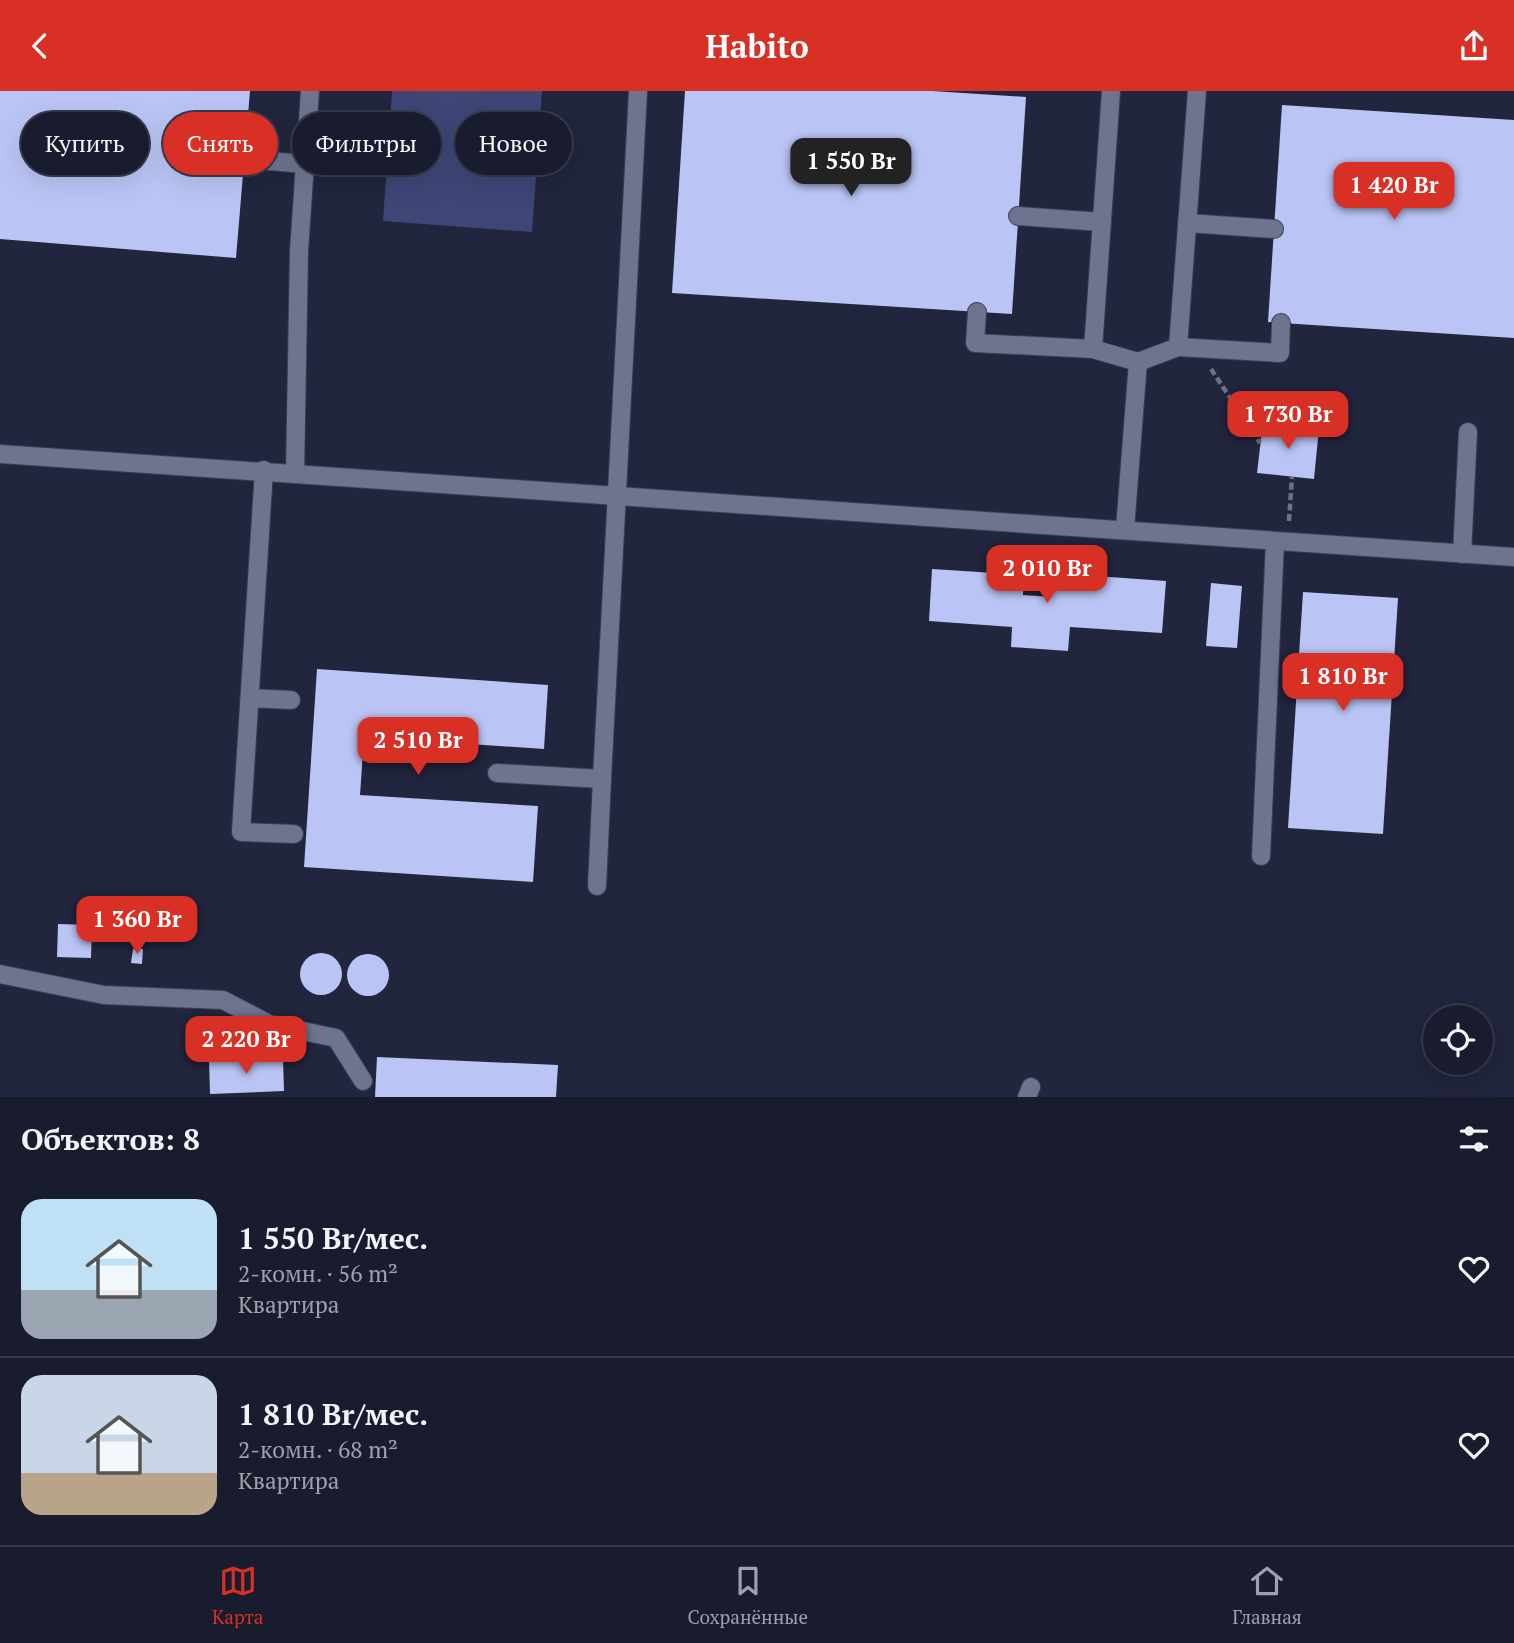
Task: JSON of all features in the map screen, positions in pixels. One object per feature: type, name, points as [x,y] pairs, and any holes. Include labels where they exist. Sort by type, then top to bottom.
[{"type":"lane","points":[[309,112],[310,91]]},
{"type":"lane","points":[[597,886],[615,494],[638,91]]},
{"type":"lane","points":[[1093,348],[1111,91]]},
{"type":"lane","points":[[1178,347],[1197,91]]},
{"type":"lane","points":[[295,474],[299,251],[304,175]]},
{"type":"lane","points":[[1018,216],[1102,222]]},
{"type":"lane","points":[[1187,223],[1274,229]]},
{"type":"lane","points":[[977,312],[975,343],[1093,348],[1138,362],[1178,347],[1280,353],[1281,323]]},
{"type":"lane","points":[[1125,529],[1138,362]]},
{"type":"lane","points":[[1462,554],[1468,432]]},
{"type":"lane","points":[[0,454],[1514,557]]},
{"type":"lane","points":[[264,470],[241,832],[293,834]]},
{"type":"lane","points":[[1261,856],[1282,541]]},
{"type":"lane","points":[[251,698],[291,701]]},
{"type":"lane","points":[[497,773],[602,779]]},
{"type":"lane","points":[[0,974],[104,995],[223,1000],[269,1024],[336,1038],[363,1081]]},
{"type":"path","points":[[1197,348],[1261,443]]},
{"type":"path","points":[[1282,541],[1292,477]]},
{"type":"shaded area","points":[[392,91],[542,91],[541,112],[455,112],[455,175],[536,175],[532,232],[383,221],[386,175],[441,175],[441,112],[391,112]]},
{"type":"building","points":[[0,91],[250,91],[248,112],[163,112],[163,175],[243,175],[236,258],[0,239]]},
{"type":"building","points":[[685,91],[932,91],[1026,97],[1012,314],[672,293]]},
{"type":"building","points":[[1282,105],[1514,120],[1514,338],[1268,322]]},
{"type":"building","points":[[1263,422],[1319,428],[1314,479],[1257,473]]},
{"type":"building","points":[[932,569],[1024,575],[1023,595],[1052,597],[1053,573],[1166,581],[1162,633],[1070,627],[1068,651],[1011,647],[1012,627],[929,621]]},
{"type":"building","points":[[1211,583],[1242,586],[1237,648],[1206,646]]},
{"type":"building","points":[[1303,592],[1398,598],[1383,834],[1288,828]]},
{"type":"building","points":[[317,669],[548,685],[544,749],[364,737],[360,795],[538,806],[533,882],[304,867]]},
{"type":"building","points":[[58,924],[92,925],[91,958],[57,957]]},
{"type":"building","points":[[133,949],[143,949],[142,964],[131,963]]},
{"type":"building","points":[[321,953],[336,959],[342,974],[336,989],[321,995],[306,989],[300,974],[306,959]]},
{"type":"building","points":[[368,954],[383,960],[389,975],[383,990],[368,996],[353,990],[347,975],[353,960]]},
{"type":"building","points":[[377,1057],[558,1065],[556,1097],[375,1097]]},
{"type":"building","points":[[283,1058],[284,1091],[210,1094],[209,1060]]}]
